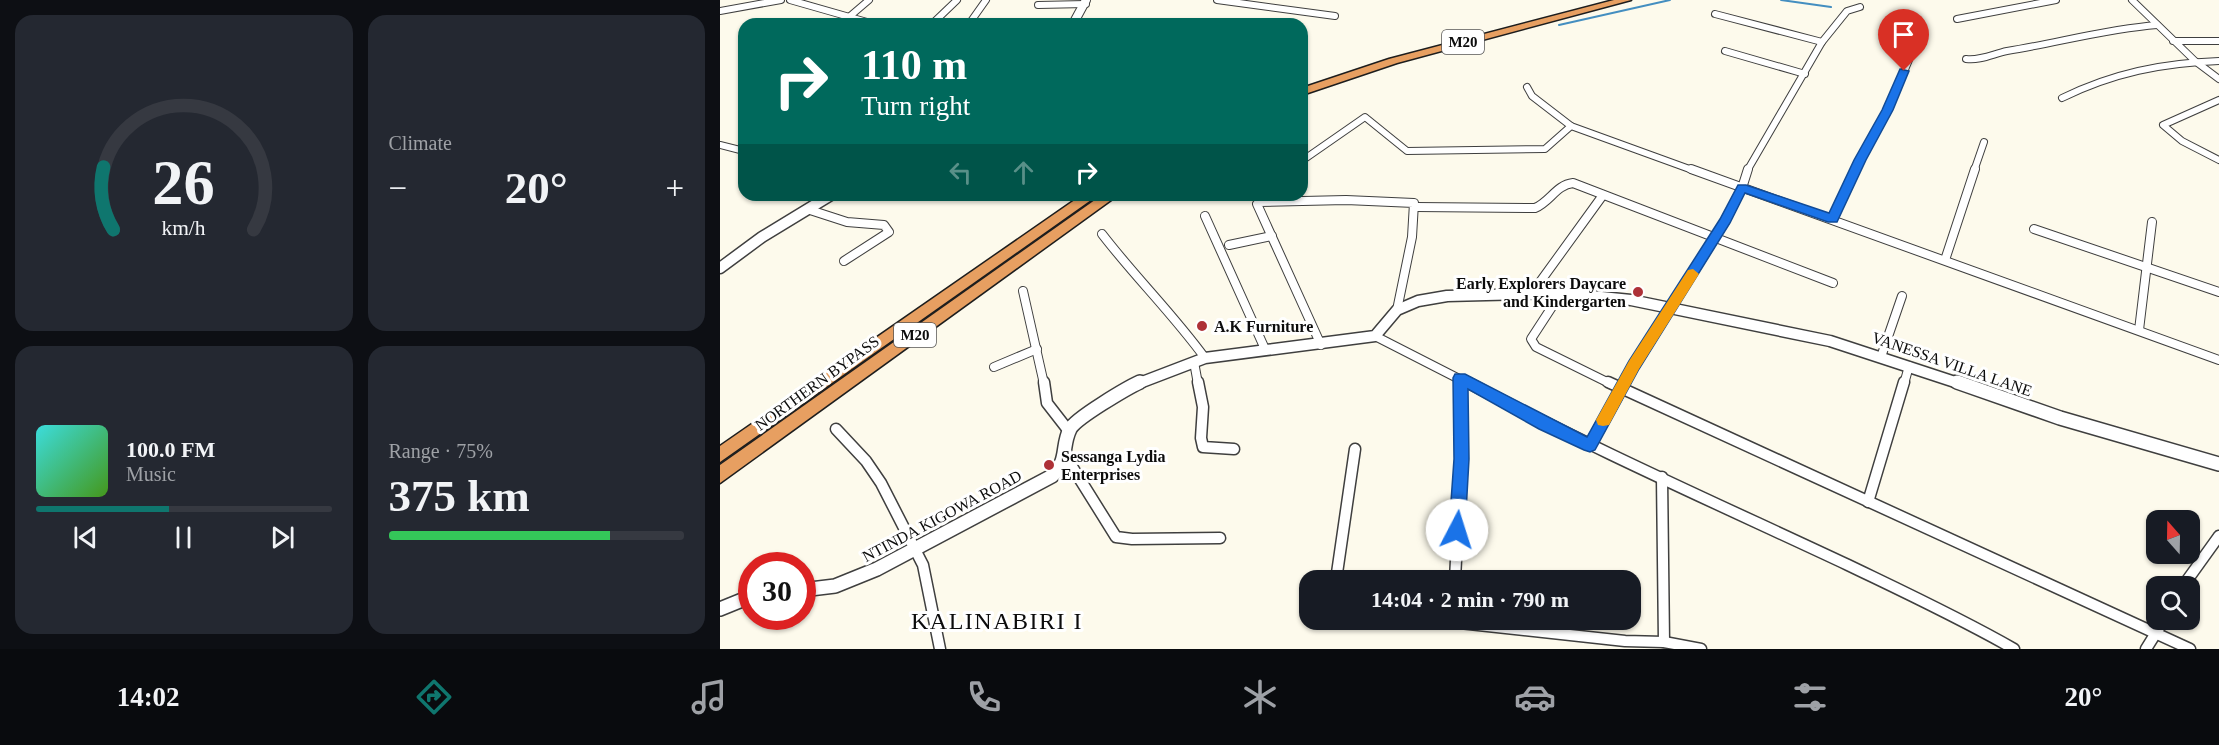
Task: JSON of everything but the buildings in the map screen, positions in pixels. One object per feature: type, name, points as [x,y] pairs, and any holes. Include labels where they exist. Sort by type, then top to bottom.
[{"type":"highway","name":"M20","points":[[1308,79],[1390,52],[1596,0]]},
{"type":"highway","name":"M20","points":[[1308,90],[1393,61],[1626,0]]},
{"type":"highway","name":"NORTHERN BYPASS","points":[[720,455],[1081,201]]},
{"type":"highway","name":"NORTHERN BYPASS","points":[[720,475],[1103,201]]},
{"type":"street","points":[[720,11],[781,0]]},
{"type":"street","points":[[790,0],[853,18]]},
{"type":"street","points":[[849,17],[870,0]]},
{"type":"street","points":[[938,18],[957,0]]},
{"type":"street","points":[[973,18],[986,0]]},
{"type":"street","points":[[1217,0],[1335,16]]},
{"type":"street","points":[[1957,19],[2056,0]]},
{"type":"street","points":[[2132,0],[2195,61],[2219,79]]},
{"type":"street","points":[[1038,5],[1086,2]]},
{"type":"street","points":[[1077,18],[1086,2]]},
{"type":"street","points":[[1590,445],[1621,387],[1714,238],[1742,188],[1744,178],[1756,154],[1822,42],[1847,11],[1860,7]]},
{"type":"street","points":[[1716,14],[1822,42]]},
{"type":"street","points":[[1966,59],[1974,60],[2003,52],[2050,45],[2117,28],[2157,25]]},
{"type":"street","points":[[2173,41],[2219,41]]},
{"type":"street","points":[[1725,51],[1805,74]]},
{"type":"street","points":[[1833,219],[1860,160],[1888,110],[1909,60]]},
{"type":"street","points":[[2062,98],[2104,77],[2133,68],[2195,61],[2219,61]]},
{"type":"street","points":[[1527,87],[1532,96],[1571,126],[2219,360]]},
{"type":"street","points":[[2219,100],[2163,124],[2182,141],[2219,160]]},
{"type":"street","points":[[1308,158],[1365,117],[1407,151],[1545,148],[1551,146],[1571,126]]},
{"type":"street","points":[[1945,260],[1984,142]]},
{"type":"street","points":[[720,145],[738,150]]},
{"type":"street","points":[[1322,345],[1257,204],[1260,201],[1393,201],[1411,202],[1416,207],[1535,208],[1544,205],[1564,184],[1570,183],[1833,283]]},
{"type":"street","points":[[1532,293],[1603,195]]},
{"type":"street","points":[[720,268],[762,237],[823,201]]},
{"type":"street","points":[[1397,310],[1416,207]]},
{"type":"street","points":[[810,210],[847,222],[884,225],[889,232],[844,261]]},
{"type":"street","points":[[1205,216],[1265,349]]},
{"type":"street","points":[[2139,330],[2152,222]]},
{"type":"street","points":[[2034,229],[2219,292]]},
{"type":"street","points":[[1102,234],[1133,275],[1176,319],[1200,360],[1203,447],[1234,449]]},
{"type":"street","points":[[1229,245],[1272,236]]},
{"type":"street","points":[[1023,291],[1047,403],[1068,430],[1066,457],[1116,537],[1132,539],[1220,538]]},
{"type":"street","points":[[1376,336],[1397,310],[1418,301],[1447,296],[1561,294],[1608,297],[1671,308]]},
{"type":"street","points":[[1561,294],[1531,339],[1536,347],[2190,649]]},
{"type":"street","points":[[1881,357],[1902,296]]},
{"type":"street","name":"VANESSA VILLA LANE","points":[[1671,308],[1830,342],[1909,366],[2060,418],[2219,464]]},
{"type":"street","points":[[1068,430],[1082,417],[1138,383],[1200,360],[1265,349],[1322,345],[1376,336],[1545,424],[1662,477],[1974,626],[2014,649]]},
{"type":"street","points":[[994,367],[1037,349]]},
{"type":"street","points":[[1868,502],[1909,366]]},
{"type":"street","points":[[1455,570],[1461,459],[1460,378]]},
{"type":"street","points":[[836,429],[866,461],[881,483],[925,571],[937,648]]},
{"type":"street","points":[[1337,570],[1355,449]]},
{"type":"street","name":"NTINDA KIGOWA ROAD","points":[[816,588],[848,582],[915,550],[1052,476],[1059,471],[1066,457]]},
{"type":"street","points":[[1662,477],[1664,642]]},
{"type":"street","points":[[2190,576],[2219,536]]},
{"type":"street","points":[[720,609],[738,602]]},
{"type":"street","points":[[1532,630],[1625,641],[1664,642],[1701,649]]},
{"type":"street","points":[[2146,649],[2158,630]]},
{"type":"waterway","points":[[1559,25],[1670,0]]},
{"type":"waterway","points":[[1781,0],[1831,7]]},
{"type":"slow traffic","points":[[1603,420],[1634,365],[1693,274]]},
{"type":"place","name":"Early Explorers Daycare and Kindergarten","points":[[1638,292]]},
{"type":"place","name":"A.K Furniture","points":[[1202,326]]},
{"type":"place","name":"Sessanga Lydia Enterprises","points":[[1049,465]]},
{"type":"district","name":"KALINABIRI I","points":[[997,621]]},
{"type":"route","points":[[1457,530],[1461,459],[1460,378],[1574,439],[1590,445],[1634,365],[1726,220],[1742,188],[1833,219],[1860,160],[1888,110],[1904,71]]}]
